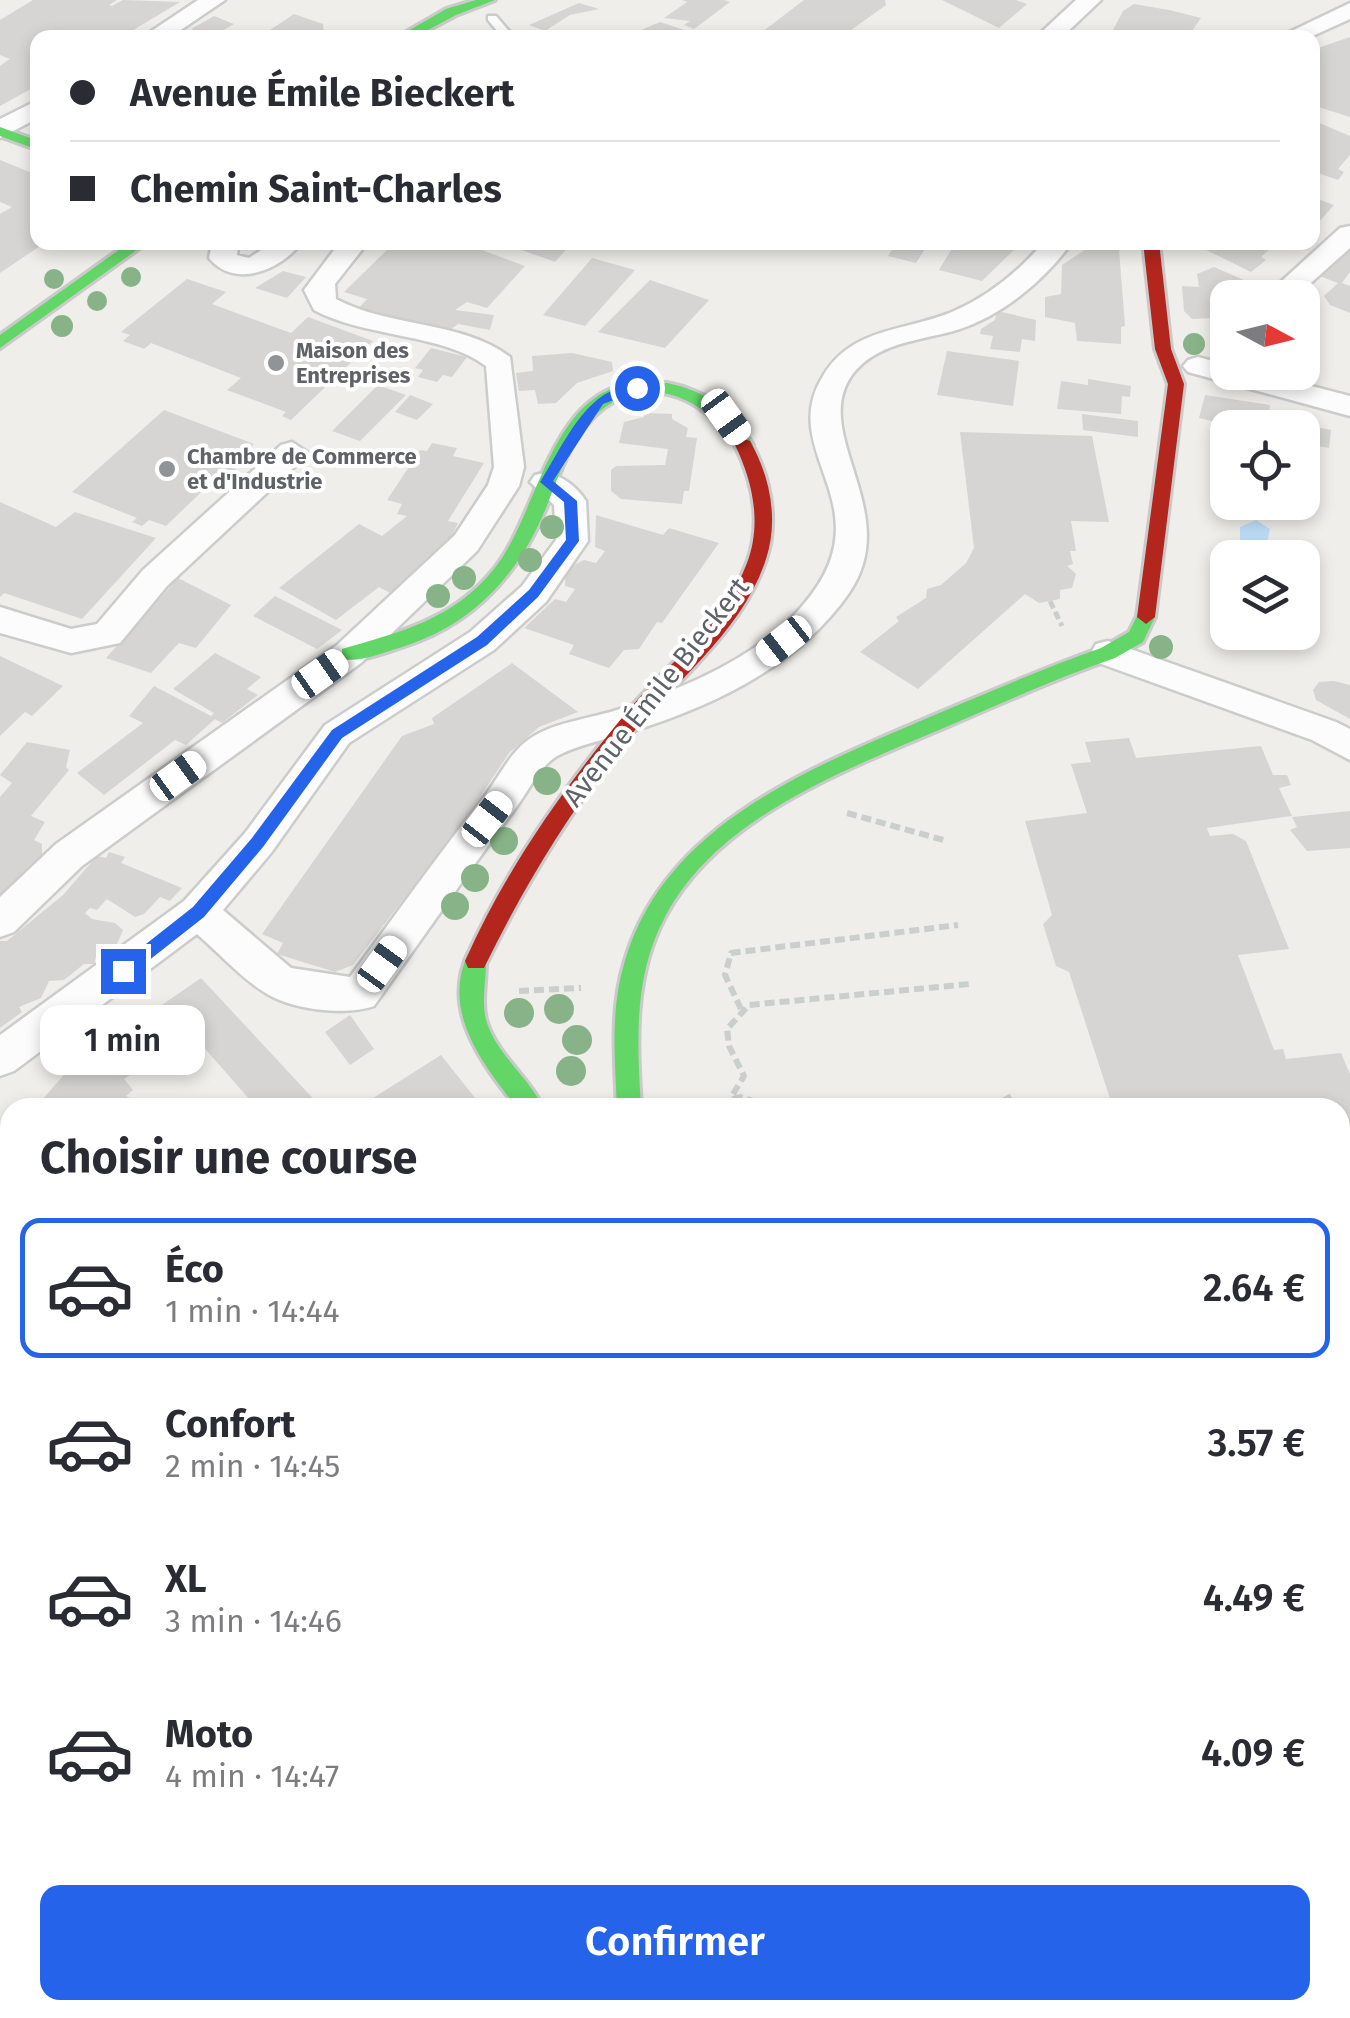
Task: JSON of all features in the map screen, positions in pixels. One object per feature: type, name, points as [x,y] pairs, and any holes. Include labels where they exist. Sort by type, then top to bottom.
[{"type":"street","points":[[165,30],[214,0]]},
{"type":"street","points":[[1055,30],[1090,0]]},
{"type":"street","points":[[399,29],[451,12],[496,9]]},
{"type":"street","points":[[470,30],[496,9]]},
{"type":"street","points":[[1306,30],[1350,10]]},
{"type":"street","points":[[0,130],[30,112]]},
{"type":"street","points":[[0,130],[30,143]]},
{"type":"street","points":[[1298,280],[1350,234]]},
{"type":"street","points":[[0,344],[130,250]]},
{"type":"street","points":[[224,250],[223,258],[245,266],[268,261],[280,250]]},
{"type":"street","points":[[0,921],[69,855],[349,654],[466,543],[503,486],[509,467],[500,363],[493,354],[398,332],[324,304],[318,290],[349,250]]},
{"type":"street","points":[[198,912],[280,982],[321,992],[360,994],[543,747],[633,718],[763,658],[804,625],[836,588],[852,551],[856,522],[824,424],[827,399],[847,361],[890,335],[942,326],[1000,298],[1022,284],[1052,250]]},
{"type":"street","points":[[1152,250],[1163,349],[1187,375],[1350,406]]},
{"type":"street","points":[[628,1098],[620,1028],[639,946],[668,890],[710,841],[768,800],[830,768],[1108,653],[1136,637],[1148,614],[1187,375],[1210,355]]},
{"type":"street","name":"Avenue Émile Bieckert","points":[[349,654],[433,632],[508,566],[546,482],[598,402],[617,391],[656,386],[706,399],[726,417],[750,456],[762,508],[762,537],[749,580],[727,612],[575,788],[493,925],[476,959],[467,994]]},
{"type":"street","points":[[0,619],[26,632],[71,641],[108,634],[155,578],[292,452]]},
{"type":"street","points":[[0,1058],[198,912],[258,843],[337,734],[482,641],[534,594],[572,541],[570,501],[546,482]]},
{"type":"street","points":[[1108,653],[1324,731],[1350,746]]},
{"type":"street","points":[[467,994],[474,1029],[525,1098]]},
{"type":"path","points":[[1050,601],[1067,636]]},
{"type":"path","points":[[834,810],[947,841]]},
{"type":"path","points":[[741,1010],[726,986],[725,962],[731,953],[958,925]]},
{"type":"path","points":[[725,1098],[733,1094],[744,1076],[726,1044],[726,1030],[734,1013],[749,1005],[970,984]]},
{"type":"path","points":[[467,994],[627,985]]},
{"type":"path","points":[[733,1094],[754,1098]]},
{"type":"path","points":[[1008,1098],[1012,1096]]},
{"type":"water","points":[[1256,520],[1270,529],[1268,540],[1240,540],[1240,527]]},
{"type":"building","points":[[33,0],[117,0],[109,5],[112,6],[123,0],[180,2],[133,30],[30,30],[30,89],[0,106],[0,66],[10,59],[0,55],[0,20]]},
{"type":"building","points":[[682,0],[730,2],[694,29],[684,25],[690,21],[664,18],[687,2]]},
{"type":"building","points":[[804,0],[885,0],[886,5],[851,30],[765,30]]},
{"type":"building","points":[[942,0],[1016,0],[1027,4],[999,28]]},
{"type":"building","points":[[579,3],[599,9],[570,15],[547,30],[529,25]]},
{"type":"building","points":[[1134,4],[1201,18],[1193,30],[1113,30],[1123,11]]},
{"type":"building","points":[[294,14],[323,24],[323,30],[270,30]]},
{"type":"building","points":[[214,16],[234,24],[224,30],[191,29]]},
{"type":"building","points":[[660,22],[684,30],[641,30]]},
{"type":"building","points":[[1350,37],[1350,117],[1320,108],[1320,47]]},
{"type":"building","points":[[1320,123],[1350,136],[1350,155],[1338,169],[1344,172],[1338,180],[1320,174]]},
{"type":"building","points":[[0,160],[30,172],[30,250],[34,250],[0,273],[0,214],[12,207],[0,202]]},
{"type":"building","points":[[1320,200],[1334,205],[1320,221]]},
{"type":"building","points":[[1350,246],[1350,272],[1342,283],[1350,286],[1350,313],[1330,305],[1324,296],[1338,283],[1314,274]]},
{"type":"building","points":[[387,250],[482,250],[525,266],[487,308],[467,302],[455,310],[494,315],[490,330],[458,324],[447,332],[357,310],[367,299],[344,292]]},
{"type":"building","points":[[521,250],[566,250],[555,262]]},
{"type":"building","points":[[892,250],[924,250],[916,263],[888,256]]},
{"type":"building","points":[[951,250],[1014,250],[982,281],[939,270]]},
{"type":"building","points":[[1084,250],[1119,250],[1125,326],[1121,327],[1121,344],[1077,341],[1075,323],[1045,317],[1045,297],[1061,294],[1062,265]]},
{"type":"building","points":[[1206,250],[1269,250],[1261,257],[1266,260],[1251,272]]},
{"type":"building","points":[[592,258],[635,270],[585,326],[543,315]]},
{"type":"building","points":[[1214,267],[1244,280],[1210,280],[1210,318],[1192,319],[1184,311],[1182,286],[1199,287],[1197,274]]},
{"type":"building","points":[[283,271],[306,277],[287,298],[255,288]]},
{"type":"building","name":"Maison des Entreprises","points":[[187,279],[226,292],[212,304],[291,333],[308,317],[373,341],[291,420],[282,416],[286,412],[227,390],[241,378],[151,343],[144,349],[123,341],[130,335],[121,332]]},
{"type":"building","points":[[650,280],[709,300],[665,348],[598,332]]},
{"type":"building","points":[[997,311],[1036,320],[1035,341],[1022,339],[1020,352],[990,349],[993,336],[980,334],[995,320]]},
{"type":"building","points":[[431,348],[467,357],[452,377],[443,375],[437,382],[418,377],[423,370],[415,368]]},
{"type":"building","points":[[947,351],[1019,361],[1013,406],[937,395]]},
{"type":"building","points":[[572,353],[612,362],[613,371],[577,383],[556,403],[538,404],[535,390],[519,391],[516,373],[533,371],[532,356]]},
{"type":"building","points":[[1088,379],[1131,386],[1130,397],[1122,396],[1121,414],[1057,409],[1061,381],[1088,385]]},
{"type":"building","points":[[378,385],[406,395],[360,441],[332,431]]},
{"type":"building","points":[[410,395],[433,404],[417,420],[395,412]]},
{"type":"building","points":[[1205,395],[1270,405],[1269,410],[1210,410],[1210,421],[1199,418]]},
{"type":"building","name":"Chambre de Commerce et d'Industrie","points":[[164,410],[254,444],[230,467],[240,471],[231,479],[219,475],[166,526],[149,520],[142,526],[132,522],[137,518],[72,492]]},
{"type":"building","points":[[645,413],[672,414],[672,419],[688,428],[686,437],[697,438],[689,491],[684,491],[682,504],[621,499],[611,491],[611,470],[616,466],[665,465],[668,449],[619,443],[624,422],[644,417]]},
{"type":"building","points":[[1082,414],[1138,421],[1138,437],[1083,430]]},
{"type":"building","points":[[1320,428],[1331,430],[1329,448],[1320,446]]},
{"type":"building","points":[[960,432],[1092,436],[1109,522],[1071,521],[1076,551],[1070,551],[1073,564],[1067,566],[1076,574],[1072,588],[1060,590],[1060,599],[1039,603],[1025,594],[918,689],[860,652],[899,621],[896,617],[926,598],[927,589],[941,585],[966,563],[974,548]]},
{"type":"building","points":[[432,443],[457,448],[453,456],[484,463],[448,521],[458,523],[450,539],[406,585],[392,594],[379,587],[336,620],[279,588],[359,524],[382,536],[407,516],[397,514],[402,504],[387,500],[420,450],[427,451]]},
{"type":"building","points":[[0,502],[56,527],[75,512],[156,538],[82,619],[4,593],[0,597]]},
{"type":"building","points":[[596,515],[663,535],[669,528],[719,543],[662,623],[657,622],[639,649],[624,650],[609,668],[569,654],[574,645],[524,628],[555,599],[566,602],[575,589],[565,586],[566,569],[584,560],[596,563],[605,551],[595,547]]},
{"type":"building","points":[[178,578],[231,605],[196,648],[179,643],[151,673],[106,658]]},
{"type":"building","points":[[275,596],[342,630],[317,649],[253,616]]},
{"type":"building","points":[[215,653],[261,677],[247,689],[258,695],[222,723],[215,719],[186,745],[175,740],[104,795],[77,773],[143,723],[129,716],[154,686],[211,716],[214,713],[173,689]]},
{"type":"building","points":[[0,656],[63,686],[32,716],[25,712],[0,736]]},
{"type":"building","points":[[512,663],[578,712],[539,727],[509,753],[466,818],[353,965],[335,972],[277,954],[283,943],[262,934],[402,736],[434,724],[432,718]]},
{"type":"building","points":[[1319,682],[1350,685],[1350,719],[1316,700],[1313,690]]},
{"type":"building","points":[[1129,738],[1136,758],[1261,746],[1273,775],[1287,775],[1291,785],[1279,788],[1292,816],[1207,828],[1210,836],[1233,834],[1246,841],[1289,949],[1238,955],[1274,1050],[1283,1049],[1286,1059],[1341,1053],[1350,1074],[1350,1098],[1110,1098],[1069,972],[1056,966],[1043,924],[1052,915],[1025,821],[1087,813],[1071,764],[1091,762],[1085,742]]},
{"type":"building","points":[[27,742],[70,750],[66,767],[69,770],[31,816],[45,822],[34,840],[42,844],[42,855],[26,876],[0,898],[0,797],[12,783],[0,775]]},
{"type":"building","points":[[1350,811],[1350,848],[1307,851],[1290,830],[1297,827],[1292,817]]},
{"type":"building","points":[[109,852],[125,857],[121,863],[182,888],[170,901],[160,897],[144,914],[135,917],[107,899],[97,910],[90,908],[85,913],[92,919],[115,923],[123,930],[117,944],[96,957],[94,964],[84,964],[64,980],[49,981],[41,998],[19,1007],[22,1012],[0,1028],[0,941],[7,941],[63,895],[97,856],[106,858]]},
{"type":"building","points":[[201,978],[313,1098],[248,1098],[193,1035],[124,1079],[133,1090],[126,1096],[130,1098],[44,1098],[69,1069]]},
{"type":"building","points":[[350,1015],[374,1049],[350,1065],[325,1032]]},
{"type":"building","points":[[441,1055],[475,1098],[373,1098]]},
{"type":"traffic: fast","points":[[417,30],[451,12],[489,0]]},
{"type":"traffic: fast","points":[[0,131],[30,143]]},
{"type":"traffic: fast","points":[[0,343],[130,250]]},
{"type":"traffic: fast","points":[[349,654],[432,628],[483,592],[519,547],[562,451],[579,423],[601,401],[629,389],[680,391],[713,407],[744,445]]},
{"type":"traffic: fast","points":[[628,1098],[625,1029],[635,964],[658,909],[692,863],[737,824],[790,790],[917,731],[1108,653],[1136,637],[1146,617]]},
{"type":"traffic: fast","points":[[476,961],[471,983],[475,1023],[493,1058],[524,1098]]},
{"type":"traffic: jam","points":[[1146,617],[1176,384],[1163,349],[1152,250]]},
{"type":"traffic: jam","points":[[476,961],[528,861],[596,764],[706,639],[747,584],[760,548],[763,518],[760,488],[744,445]]},
{"type":"place","name":"Maison des Entreprises","points":[[276,363]]},
{"type":"place","name":"Chambre de Commerce et d'Industrie","points":[[167,469]]},
{"type":"route","points":[[123,971],[198,912],[258,843],[337,734],[482,641],[534,594],[572,541],[570,501],[546,482],[598,402],[617,391],[637,388]]}]
